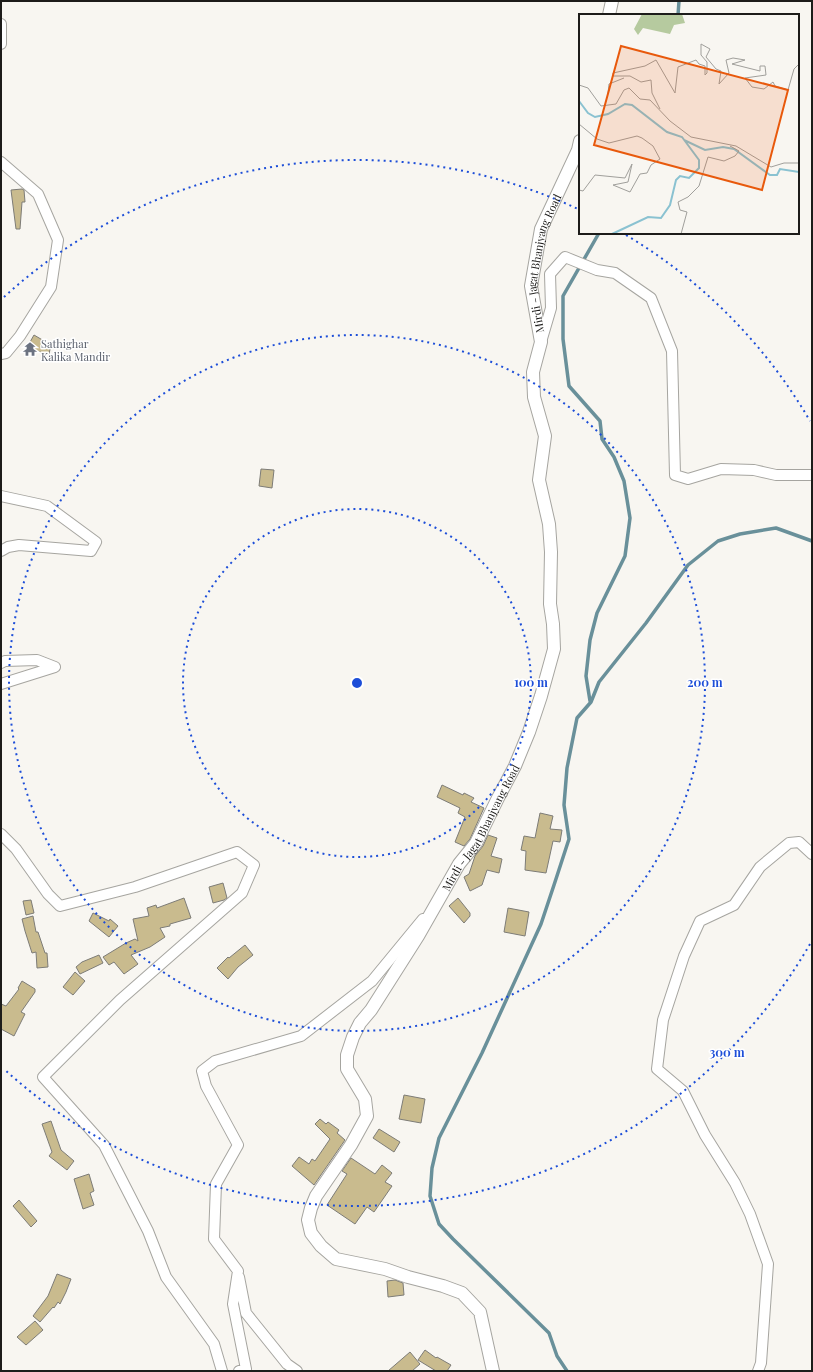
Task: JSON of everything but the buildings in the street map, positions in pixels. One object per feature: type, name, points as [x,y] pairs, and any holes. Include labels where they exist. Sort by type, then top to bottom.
[{"type":"street","points":[[609,14],[612,1]]},
{"type":"street","points":[[1,24],[1,44]]},
{"type":"street","name":"Mirdi - Jagat Bhanjyang Road","points":[[493,1371],[480,1312],[462,1293],[385,1269],[336,1259],[311,1233],[308,1220],[316,1196],[351,1145],[367,1116],[365,1099],[347,1069],[347,1055],[353,1037],[360,1023],[372,1010],[440,899],[459,864],[476,842],[515,766],[532,725],[554,649],[553,624],[550,604],[551,552],[549,524],[540,480],[545,436],[534,397],[533,372],[541,342],[531,286],[541,229],[579,146]]},
{"type":"street","points":[[1,162],[38,194],[58,240],[51,287],[20,336],[6,353],[1,354]]},
{"type":"street","points":[[541,342],[551,308],[550,274],[565,257],[597,270],[614,273],[651,298],[672,350],[675,475],[688,479],[721,469],[754,470],[776,475],[812,475]]},
{"type":"street","points":[[1,496],[47,506],[96,542],[91,551],[19,545],[8,547],[1,551]]},
{"type":"street","points":[[1,663],[5,661],[37,660],[55,667],[1,684]]},
{"type":"street","points":[[1,834],[16,849],[48,894],[60,906],[135,887],[238,852],[254,865],[242,894],[120,1000],[43,1077],[104,1144],[148,1231],[166,1277],[214,1344],[222,1371]]},
{"type":"street","points":[[758,1371],[761,1363],[768,1264],[750,1214],[735,1183],[705,1135],[683,1091],[657,1068],[663,1020],[684,956],[700,921],[734,905],[760,867],[789,843],[799,842],[812,854]]},
{"type":"street","points":[[297,1371],[287,1364],[246,1313],[238,1271],[214,1239],[216,1184],[238,1145],[206,1086],[202,1071],[215,1061],[301,1036],[372,981],[440,899]]},
{"type":"street","points":[[238,1271],[232,1304],[246,1369],[239,1371]]},
{"type":"waterway","points":[[678,14],[679,1]]},
{"type":"waterway","points":[[590,701],[586,676],[590,640],[597,613],[625,556],[630,518],[624,481],[614,457],[602,439],[600,421],[569,386],[563,339],[563,296],[598,234]]},
{"type":"waterway","points":[[567,1371],[557,1356],[549,1333],[439,1224],[430,1196],[432,1168],[439,1138],[482,1053],[541,924],[569,839],[564,805],[567,768],[577,718],[591,702],[599,682],[646,623],[688,565],[718,541],[740,534],[776,528],[812,541]]},
{"type":"place","name":"Sathighar Kalika Mandir","points":[[30,349]]}]
